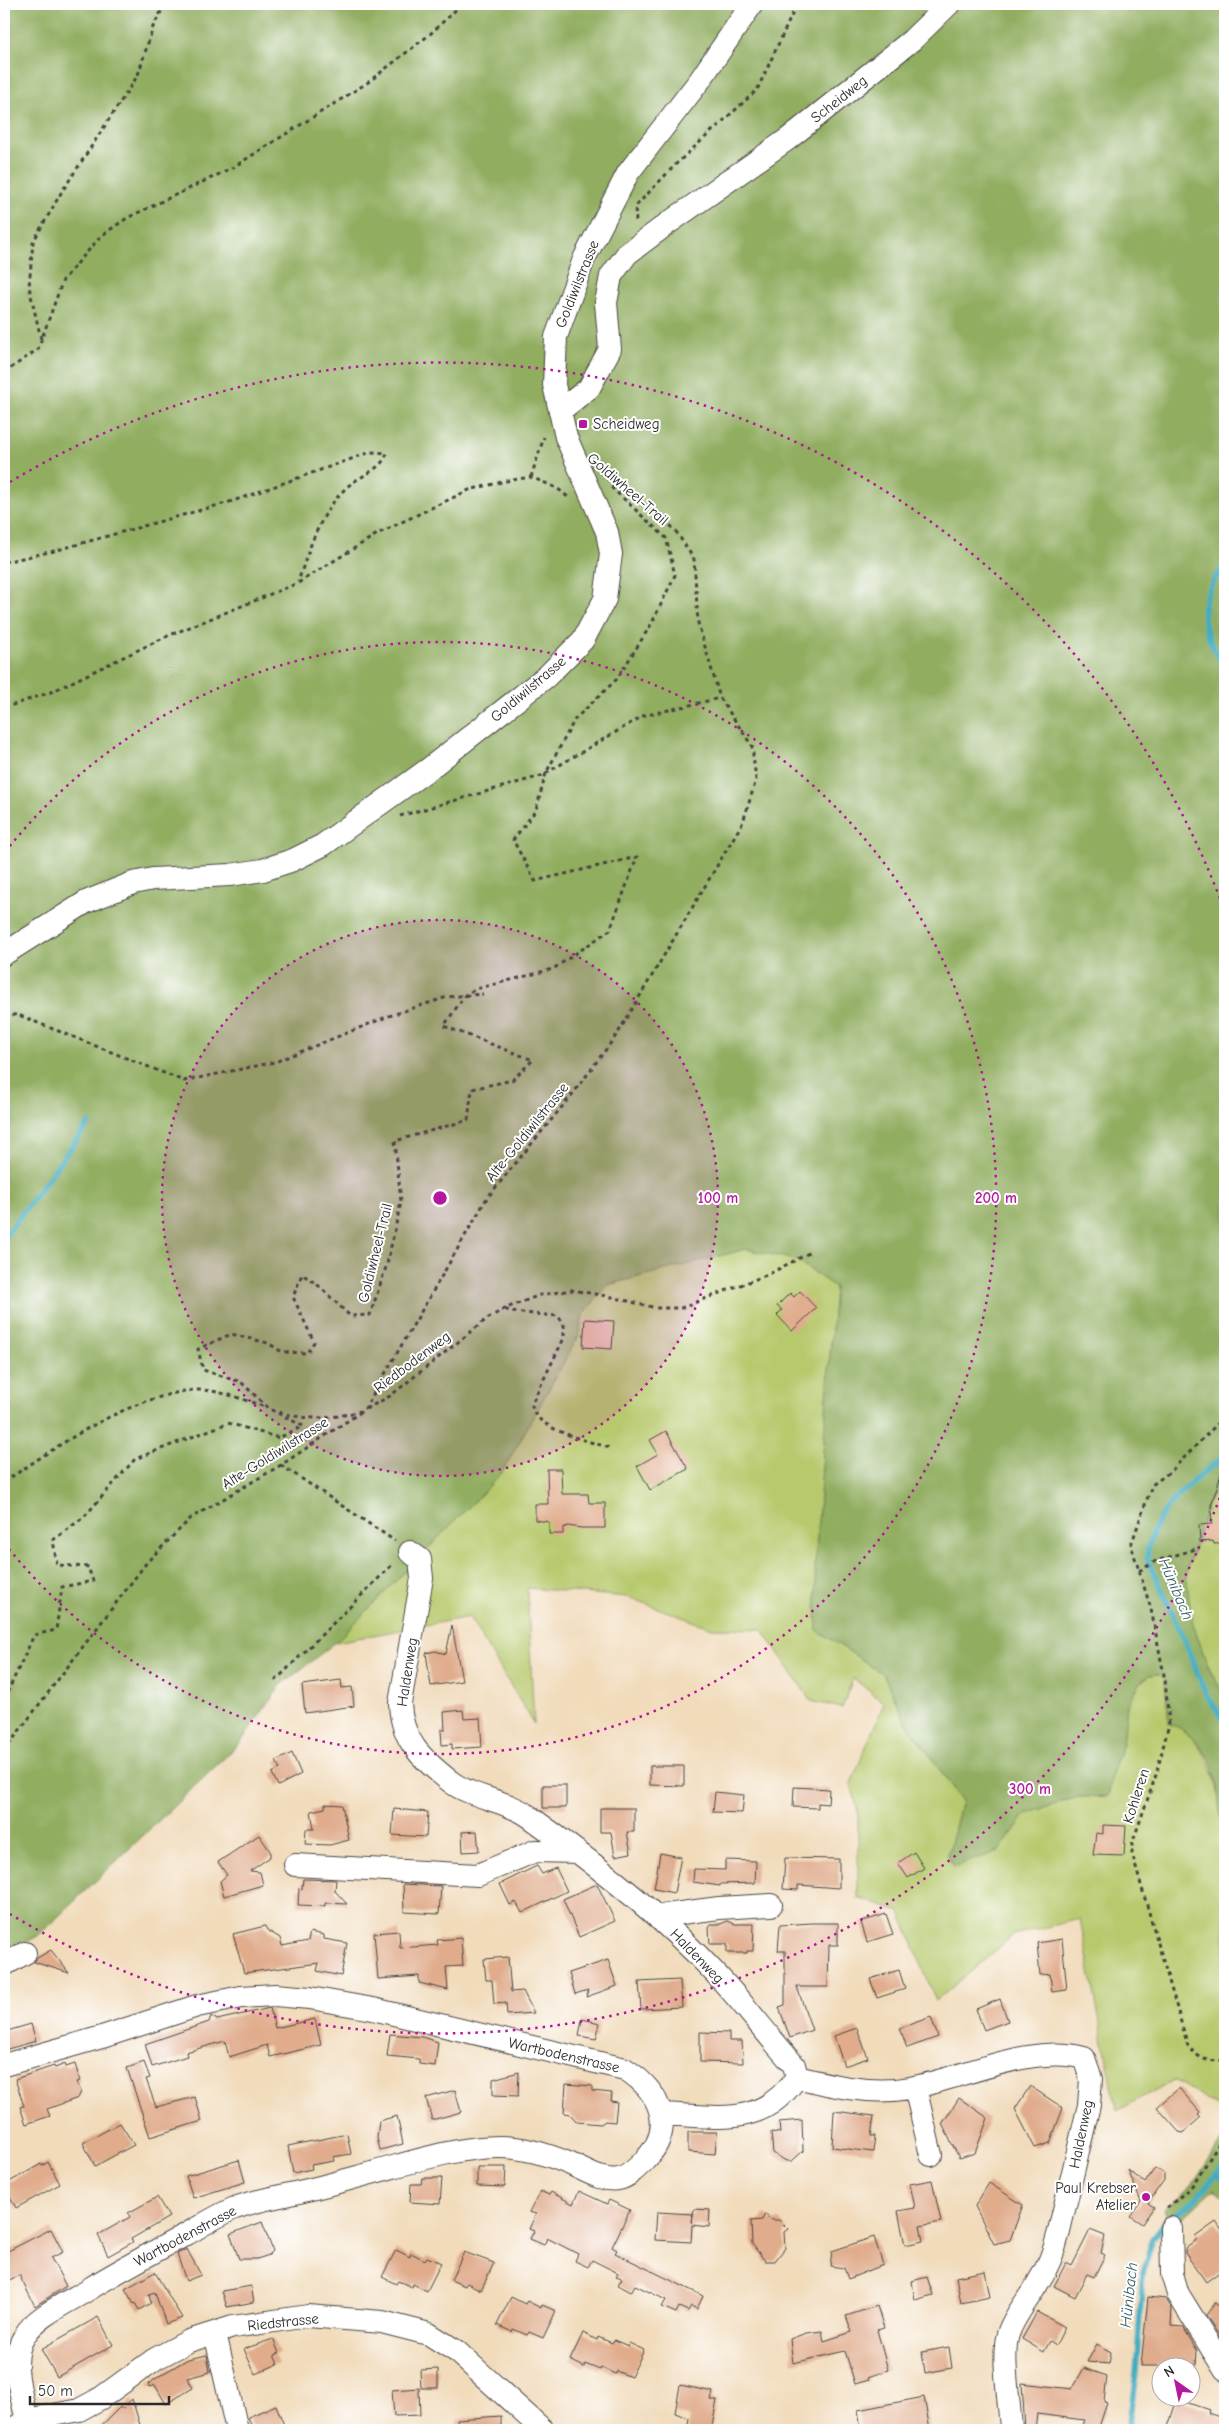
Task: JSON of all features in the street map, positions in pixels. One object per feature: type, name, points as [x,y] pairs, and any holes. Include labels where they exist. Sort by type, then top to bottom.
[{"type":"street","name":"Goldiwilstrasse","points":[[4,954],[86,902],[133,883],[153,879],[230,875],[263,870],[294,860],[316,849],[430,768],[547,676],[583,640],[605,599],[611,554],[607,532],[570,449],[560,411],[554,385],[556,337],[584,259],[628,173],[700,80],[752,4]]},
{"type":"street","name":"Scheidweg","points":[[560,411],[588,388],[610,349],[606,303],[611,276],[627,254],[788,139],[912,40],[950,4]]},
{"type":"street","name":"Haldenweg","points":[[410,1552],[420,1559],[422,1578],[400,1703],[400,1713],[409,1741],[423,1760],[456,1786],[527,1815],[578,1852],[659,1919],[716,1973],[794,2065],[797,2077],[834,2086],[870,2090],[915,2087],[998,2064],[1051,2054],[1072,2055],[1084,2058],[1090,2079],[1089,2105],[1053,2254],[1040,2281],[1012,2325],[1007,2337],[1006,2352],[1011,2430]]},
{"type":"street","points":[[295,1866],[478,1875],[535,1851],[578,1852]]},
{"type":"street","points":[[659,1919],[666,1915],[719,1908],[771,1905]]},
{"type":"street","points":[[4,1964],[25,1953]]},
{"type":"street","name":"Wartbodenstrasse","points":[[4,2064],[102,2037],[212,2002],[241,1996],[275,1995],[310,1998],[373,2009],[625,2069],[640,2078],[651,2090],[662,2114],[661,2132],[650,2155],[636,2170],[618,2179],[595,2176],[568,2163],[524,2148],[498,2147],[473,2149],[423,2159],[299,2192],[266,2198],[234,2208],[110,2277],[45,2316],[25,2333],[16,2363],[19,2425]]},
{"type":"street","points":[[662,2114],[750,2115],[771,2105],[786,2092],[797,2077]]},
{"type":"street","points":[[915,2087],[931,2155]]},
{"type":"street","points":[[1167,2219],[1172,2274],[1178,2294],[1225,2370]]},
{"type":"street","name":"Riedstrasse","points":[[19,2425],[79,2410],[101,2398],[155,2359],[189,2341],[233,2327],[308,2316],[382,2322],[421,2331],[456,2351],[543,2430]]},
{"type":"street","points":[[215,2332],[237,2430]]},
{"type":"path","points":[[42,339],[29,287],[33,242],[61,193],[138,75],[153,27],[165,4]]},
{"type":"path","points":[[4,373],[38,348],[63,280],[101,236],[127,218],[232,168],[367,83],[429,35],[462,4]]},
{"type":"path","points":[[643,217],[636,222],[635,207],[676,164],[757,90],[797,4]]},
{"type":"path","points":[[4,708],[51,692],[163,638],[298,583],[379,533],[437,504],[469,490],[531,477],[545,435],[560,411]]},
{"type":"path","points":[[4,562],[54,551],[233,501],[372,452],[386,453],[384,461],[347,487],[329,508],[311,542],[298,583]]},
{"type":"path","name":"Alte-Goldiwilstrasse","points":[[4,1751],[147,1562],[191,1518],[281,1465],[364,1410],[487,1198],[575,1092],[618,1033],[743,822],[756,780],[752,746],[720,698],[698,623],[694,559],[675,530],[654,509],[624,493],[601,474]]},
{"type":"path","name":"Goldiwheel-Trail","points":[[4,1700],[34,1635],[56,1630],[62,1587],[92,1581],[88,1567],[57,1565],[53,1540],[84,1517],[135,1459],[228,1423],[279,1438],[303,1426],[268,1408],[240,1382],[203,1370],[198,1349],[231,1334],[268,1343],[282,1352],[307,1353],[314,1342],[293,1297],[302,1274],[319,1286],[350,1316],[370,1315],[387,1264],[400,1202],[395,1141],[468,1120],[472,1089],[512,1080],[533,1060],[444,1026],[465,995],[476,989],[553,969],[610,930],[637,858],[536,882],[513,840],[536,810],[546,773],[575,719],[617,679],[652,623],[675,575],[666,538],[603,481]]},
{"type":"path","points":[[395,817],[546,773],[643,716],[720,698]]},
{"type":"path","points":[[4,1015],[18,1015],[184,1081],[274,1062],[389,1016],[447,997],[483,994]]},
{"type":"path","name":"Riedbodenweg","points":[[4,1482],[86,1427],[128,1408],[170,1394],[201,1390],[230,1395],[307,1419],[336,1418],[364,1410],[390,1396],[487,1319],[504,1309],[540,1295],[572,1290],[612,1297],[656,1308],[681,1308],[769,1274],[809,1253]]},
{"type":"path","points":[[504,1309],[511,1312],[558,1316],[564,1324],[564,1338],[532,1403],[532,1410],[539,1420],[557,1430],[610,1448]]},
{"type":"path","name":"Kohleren","points":[[1225,1416],[1171,1471],[1152,1485],[1131,1545],[1141,1570],[1151,1609],[1165,1680],[1169,1724],[1156,1775],[1132,1844],[1132,1854],[1188,2046],[1197,2057],[1206,2061],[1225,2060]]},
{"type":"path","points":[[275,1681],[380,1575],[398,1559],[410,1552],[281,1465]]},
{"type":"path","points":[[1141,1570],[1156,1561],[1199,1548]]},
{"type":"path","points":[[1167,2219],[1191,2187],[1225,2135]]},
{"type":"green space","points":[[4,4],[1225,4],[1225,1485],[1218,1486],[1209,1498],[1186,1573],[1191,1613],[1198,1639],[1210,1671],[1225,1697],[1225,1833],[1220,1813],[1216,1778],[1210,1761],[1193,1738],[1169,1724],[1165,1680],[1159,1674],[1149,1675],[1141,1682],[1127,1705],[1123,1744],[1113,1770],[1108,1796],[1078,1797],[1026,1814],[999,1851],[953,1867],[948,1855],[962,1801],[906,1722],[883,1674],[817,1630],[815,1565],[835,1287],[796,1260],[746,1249],[607,1285],[583,1315],[578,1337],[501,1474],[336,1642],[281,1685],[240,1743],[38,1936],[4,1954]]},
{"type":"green space","points":[[746,1249],[796,1260],[835,1287],[815,1565],[817,1630],[883,1674],[906,1722],[962,1801],[948,1855],[999,1851],[1026,1814],[1078,1797],[1108,1796],[1113,1770],[1123,1744],[1127,1705],[1141,1682],[1149,1675],[1159,1674],[1165,1680],[1169,1724],[1179,1726],[1190,1734],[1203,1751],[1215,1776],[1225,1833],[1225,2112],[1174,2080],[1117,2111],[1080,1919],[1014,1935],[936,2001],[900,1912],[858,1898],[858,1813],[851,1783],[884,1703],[853,1678],[842,1708],[811,1701],[762,1629],[712,1628],[627,1597],[527,1588],[534,1724],[469,1617],[336,1642],[501,1474],[578,1337],[583,1315],[607,1285]]},
{"type":"green space","points":[[1225,1485],[1225,1697],[1211,1672],[1197,1636],[1186,1584],[1188,1566],[1198,1540],[1208,1504],[1218,1486]]},
{"type":"green space","points":[[1225,2135],[1225,2198],[1214,2188],[1171,2228],[1164,2210],[1191,2187]]},
{"type":"building","points":[[800,1291],[816,1308],[792,1331],[777,1315],[782,1310],[777,1306],[790,1293],[794,1297]]},
{"type":"building","points":[[585,1319],[614,1321],[612,1349],[583,1347]]},
{"type":"building","points":[[666,1431],[688,1469],[650,1490],[637,1466],[658,1454],[650,1440]]},
{"type":"building","points":[[547,1469],[561,1469],[562,1494],[588,1494],[589,1503],[605,1503],[605,1528],[568,1526],[563,1528],[563,1534],[549,1534],[549,1522],[535,1520],[535,1504],[548,1504]]},
{"type":"building","points":[[1222,1471],[1225,1472],[1225,1543],[1214,1544],[1213,1541],[1200,1542],[1199,1525],[1212,1524],[1211,1506]]},
{"type":"building","points":[[452,1625],[462,1681],[431,1686],[426,1653],[435,1651],[446,1654]]},
{"type":"building","points":[[341,1680],[342,1688],[352,1687],[354,1706],[305,1713],[302,1685]]},
{"type":"building","points":[[463,1710],[464,1719],[480,1718],[482,1747],[452,1749],[452,1744],[442,1745],[441,1730],[445,1730],[444,1712]]},
{"type":"building","points":[[292,1753],[301,1774],[278,1786],[272,1773],[280,1769],[276,1761]]},
{"type":"building","points":[[650,1766],[684,1766],[684,1786],[650,1785]]},
{"type":"building","points":[[543,1785],[566,1785],[566,1808],[543,1808]]},
{"type":"building","points":[[794,1787],[829,1789],[828,1804],[818,1803],[818,1808],[793,1807]]},
{"type":"building","points":[[715,1792],[744,1795],[742,1813],[713,1812]]},
{"type":"building","points":[[325,1804],[342,1805],[349,1840],[330,1845],[305,1844],[306,1829],[314,1829],[311,1811],[325,1808]]},
{"type":"building","points":[[600,1808],[634,1808],[634,1832],[627,1832],[631,1853],[615,1856],[611,1832],[600,1832]]},
{"type":"building","points":[[394,1809],[428,1812],[426,1837],[392,1835]]},
{"type":"building","points":[[1103,1825],[1126,1826],[1124,1856],[1093,1855],[1096,1833],[1103,1834]]},
{"type":"building","points":[[477,1831],[479,1851],[463,1852],[462,1832]]},
{"type":"building","points":[[259,1835],[270,1851],[270,1857],[250,1871],[260,1872],[263,1885],[224,1896],[220,1881],[227,1875],[218,1862]]},
{"type":"building","points":[[914,1852],[924,1868],[908,1878],[898,1863]]},
{"type":"building","points":[[660,1853],[681,1857],[674,1893],[654,1889]]},
{"type":"building","points":[[785,1858],[839,1859],[839,1888],[798,1885],[798,1890],[783,1889]]},
{"type":"building","points":[[725,1860],[756,1861],[755,1883],[720,1884],[720,1886],[693,1882],[694,1869],[725,1870]]},
{"type":"building","points":[[537,1866],[542,1874],[556,1868],[567,1891],[522,1913],[516,1902],[510,1905],[500,1884]]},
{"type":"building","points":[[303,1879],[336,1880],[335,1891],[347,1904],[325,1903],[325,1906],[298,1905],[299,1888],[302,1889]]},
{"type":"building","points":[[403,1884],[441,1886],[439,1914],[404,1912]]},
{"type":"building","points":[[597,1884],[615,1921],[579,1937],[563,1899]]},
{"type":"building","points":[[886,1914],[893,1934],[867,1942],[861,1922]]},
{"type":"building","points":[[728,1921],[735,1924],[754,1924],[753,1951],[747,1951],[747,1953],[727,1953],[727,1944],[710,1944],[709,1928],[711,1924],[720,1924]]},
{"type":"building","points":[[838,1923],[838,1945],[829,1945],[828,1987],[797,1987],[812,2030],[790,2038],[779,2007],[785,2005],[785,1951],[778,1951],[780,1925]]},
{"type":"building","points":[[265,1926],[267,1930],[280,1938],[282,1946],[308,1941],[310,1932],[324,1935],[324,1939],[347,1943],[341,1976],[317,1971],[319,1963],[244,1973],[233,1934]]},
{"type":"building","points":[[399,1931],[400,1948],[438,1945],[437,1940],[461,1938],[463,1966],[446,1967],[448,1990],[419,1983],[419,1976],[378,1979],[374,1933]]},
{"type":"building","points":[[1062,1939],[1067,1990],[1052,1992],[1050,1974],[1040,1975],[1037,1943]]},
{"type":"building","points":[[51,1950],[69,1973],[34,1962],[37,1958]]},
{"type":"building","points":[[508,1957],[511,1992],[523,1991],[534,2013],[507,2015],[506,2003],[494,2004],[492,1980],[486,1980],[484,1959]]},
{"type":"building","points":[[608,1960],[617,1986],[586,1997],[588,1990],[575,1994],[569,1973]]},
{"type":"building","points":[[899,1970],[905,1989],[877,1998],[870,1979]]},
{"type":"building","points":[[680,1980],[682,2007],[641,2009],[639,1982]]},
{"type":"building","points":[[1000,1999],[1008,2021],[984,2030],[976,2009]]},
{"type":"building","points":[[270,2008],[275,2028],[315,2019],[321,2045],[270,2057],[267,2045],[229,2057],[225,2041],[186,2052],[187,2056],[152,2067],[145,2044],[209,2022],[211,2016],[217,2020]]},
{"type":"building","points":[[931,2017],[938,2037],[907,2048],[900,2028]]},
{"type":"building","points":[[582,2019],[600,2023],[596,2039],[579,2036]]},
{"type":"building","points":[[31,2024],[36,2041],[4,2050],[4,2032]]},
{"type":"building","points":[[857,2028],[868,2058],[844,2066],[834,2036]]},
{"type":"building","points":[[700,2032],[729,2033],[729,2041],[742,2041],[743,2063],[700,2062]]},
{"type":"building","points":[[390,2034],[422,2037],[438,2042],[435,2066],[419,2064],[419,2059],[387,2056]]},
{"type":"building","points":[[144,2062],[150,2078],[146,2079],[156,2107],[195,2097],[202,2121],[150,2137],[127,2068]]},
{"type":"building","points":[[65,2064],[66,2067],[75,2064],[80,2081],[77,2082],[81,2092],[78,2098],[47,2109],[50,2116],[26,2124],[20,2107],[24,2106],[15,2079]]},
{"type":"building","points":[[519,2072],[518,2096],[493,2095],[493,2079]]},
{"type":"building","points":[[566,2084],[592,2086],[592,2091],[612,2093],[611,2101],[617,2102],[615,2122],[605,2121],[601,2124],[577,2122],[570,2114],[564,2113]]},
{"type":"building","points":[[1030,2086],[1063,2108],[1050,2143],[1035,2148],[1015,2109]]},
{"type":"building","points":[[1179,2088],[1200,2112],[1198,2114],[1201,2117],[1183,2133],[1179,2132],[1157,2107]]},
{"type":"building","points":[[455,2090],[461,2112],[432,2120],[426,2098]]},
{"type":"building","points":[[959,2098],[988,2118],[975,2153],[959,2158],[942,2124]]},
{"type":"building","points":[[834,2111],[874,2116],[871,2136],[875,2136],[873,2152],[832,2147]]},
{"type":"building","points":[[397,2116],[403,2144],[380,2150],[377,2138],[379,2121]]},
{"type":"building","points":[[802,2120],[803,2151],[792,2161],[786,2161],[773,2153],[771,2132],[780,2133],[779,2122]]},
{"type":"building","points":[[120,2123],[134,2145],[95,2166],[83,2143]]},
{"type":"building","points":[[688,2132],[717,2132],[715,2154],[688,2152]]},
{"type":"building","points":[[347,2134],[351,2154],[333,2157],[334,2161],[311,2165],[312,2169],[293,2173],[288,2146]]},
{"type":"building","points":[[239,2160],[245,2182],[193,2198],[186,2176]]},
{"type":"building","points":[[48,2162],[60,2184],[16,2208],[4,2185]]},
{"type":"building","points":[[477,2167],[506,2167],[505,2187],[477,2186]]},
{"type":"building","name":"Paul Krebser Atelier","points":[[1155,2168],[1164,2174],[1164,2180],[1148,2203],[1154,2207],[1142,2224],[1130,2216],[1141,2201],[1128,2170],[1145,2183]]},
{"type":"building","points":[[422,2178],[442,2178],[440,2204],[410,2202],[411,2184],[421,2184]]},
{"type":"building","points":[[932,2180],[941,2222],[920,2226],[923,2241],[905,2245],[898,2211],[915,2208],[910,2184]]},
{"type":"building","points":[[989,2183],[1023,2205],[1010,2240],[994,2244],[975,2206]]},
{"type":"building","points":[[540,2191],[549,2195],[551,2192],[573,2204],[579,2191],[607,2204],[609,2200],[630,2210],[612,2247],[617,2250],[615,2253],[703,2296],[697,2309],[691,2306],[688,2311],[679,2307],[676,2313],[662,2307],[666,2300],[635,2285],[631,2292],[618,2285],[622,2278],[616,2276],[618,2273],[592,2260],[588,2267],[575,2261],[578,2254],[547,2238],[544,2245],[530,2239],[534,2231],[529,2229],[536,2214],[529,2212]]},
{"type":"building","points":[[157,2197],[169,2217],[131,2239],[133,2242],[108,2256],[98,2235],[130,2217],[128,2213]]},
{"type":"building","points":[[694,2209],[710,2210],[709,2227],[692,2225],[691,2242],[655,2240],[657,2212],[693,2214],[692,2223]]},
{"type":"building","points":[[765,2214],[771,2220],[779,2220],[788,2229],[784,2232],[785,2248],[775,2261],[765,2261],[752,2244],[751,2221],[762,2220]]},
{"type":"building","points":[[262,2222],[273,2251],[269,2255],[257,2259],[239,2259],[230,2234]]},
{"type":"building","points":[[1216,2222],[1225,2235],[1225,2268],[1206,2282],[1185,2253],[1185,2249],[1197,2240],[1195,2237]]},
{"type":"building","points":[[51,2229],[63,2252],[51,2258],[66,2286],[35,2306],[19,2275],[4,2283],[4,2253]]},
{"type":"building","points":[[1090,2230],[1105,2236],[1101,2253],[1105,2255],[1094,2277],[1087,2274],[1075,2297],[1054,2286],[1066,2263],[1072,2266]]},
{"type":"building","points":[[874,2237],[883,2265],[848,2279],[844,2268],[830,2266],[832,2251]]},
{"type":"building","points":[[187,2249],[201,2275],[186,2281],[177,2254]]},
{"type":"building","points":[[396,2250],[410,2257],[411,2253],[425,2260],[427,2257],[441,2263],[427,2291],[413,2284],[412,2287],[398,2281],[396,2284],[382,2277]]},
{"type":"building","points":[[464,2252],[494,2263],[481,2290],[467,2283],[465,2286],[451,2280]]},
{"type":"building","points":[[985,2271],[990,2297],[961,2303],[956,2277]]},
{"type":"building","points":[[155,2272],[182,2318],[166,2324],[155,2293],[149,2295],[151,2303],[139,2310],[125,2289]]},
{"type":"building","points":[[927,2277],[933,2295],[915,2300],[912,2281]]},
{"type":"building","points":[[251,2286],[254,2302],[227,2307],[222,2291]]},
{"type":"building","points":[[511,2297],[525,2304],[527,2301],[541,2308],[542,2305],[556,2311],[543,2338],[529,2332],[527,2335],[513,2329],[512,2332],[497,2325]]},
{"type":"building","points":[[1148,2297],[1166,2299],[1172,2309],[1171,2326],[1183,2327],[1197,2350],[1197,2356],[1152,2356],[1152,2366],[1141,2366]]},
{"type":"building","points":[[1215,2303],[1225,2311],[1225,2345],[1206,2315]]},
{"type":"building","points":[[877,2306],[884,2328],[877,2330],[888,2370],[868,2377],[869,2380],[855,2384],[845,2351],[793,2363],[790,2339],[806,2333],[822,2331],[824,2341],[852,2332],[846,2316]]},
{"type":"building","points":[[1037,2312],[1065,2327],[1056,2345],[1050,2341],[1044,2352],[1022,2339]]},
{"type":"building","points":[[98,2317],[113,2345],[57,2377],[41,2349]]},
{"type":"building","points":[[583,2333],[597,2340],[598,2337],[612,2343],[614,2340],[628,2346],[629,2343],[644,2350],[631,2377],[616,2371],[615,2374],[601,2367],[600,2370],[585,2364],[584,2367],[570,2360]]},
{"type":"building","points":[[273,2339],[279,2353],[274,2355],[278,2364],[255,2374],[244,2349]]},
{"type":"building","points":[[1097,2344],[1111,2352],[1109,2364],[1087,2362]]},
{"type":"building","points":[[949,2347],[952,2368],[925,2373],[922,2352]]},
{"type":"building","points":[[207,2355],[210,2372],[187,2378],[193,2388],[166,2404],[155,2385],[149,2387],[148,2384],[188,2359]]},
{"type":"building","points":[[1084,2368],[1107,2376],[1104,2402],[1107,2403],[1098,2430],[1080,2430],[1084,2420],[1037,2414],[1035,2430],[1025,2430],[1022,2383],[1072,2389]]},
{"type":"building","points":[[438,2369],[438,2388],[421,2388],[420,2370]]},
{"type":"building","points":[[680,2385],[713,2392],[711,2400],[717,2400],[711,2430],[687,2430],[689,2418],[675,2413]]},
{"type":"building","points":[[419,2388],[420,2415],[394,2416],[392,2390]]},
{"type":"building","points":[[924,2397],[930,2430],[861,2430],[858,2410]]},
{"type":"building","points":[[132,2399],[140,2425],[134,2430],[97,2430],[120,2407],[122,2409]]},
{"type":"building","points":[[276,2405],[286,2430],[253,2430],[248,2417]]},
{"type":"building","points":[[1175,2406],[1197,2406],[1209,2410],[1208,2413],[1225,2419],[1225,2430],[1167,2430]]},
{"type":"building","points":[[501,2416],[501,2430],[458,2430],[457,2419]]},
{"type":"waterway","name":"Hünibach","points":[[1225,565],[1215,579],[1204,604],[1206,628],[1225,669]]},
{"type":"waterway","points":[[4,1238],[89,1123]]},
{"type":"waterway","name":"Hünibach","points":[[1225,1456],[1186,1487],[1164,1512],[1155,1526],[1147,1558],[1183,1637],[1206,1695],[1225,1721]]},
{"type":"waterway","name":"Hünibach","points":[[1128,2430],[1136,2373],[1143,2272],[1153,2238],[1165,2222],[1196,2198],[1225,2163]]},
{"type":"waterway","points":[[1216,2175],[1225,2178]]},
{"type":"place","name":"Scheidweg","points":[[583,424]]},
{"type":"place","name":"Paul Krebser Atelier","points":[[1146,2197]]}]
